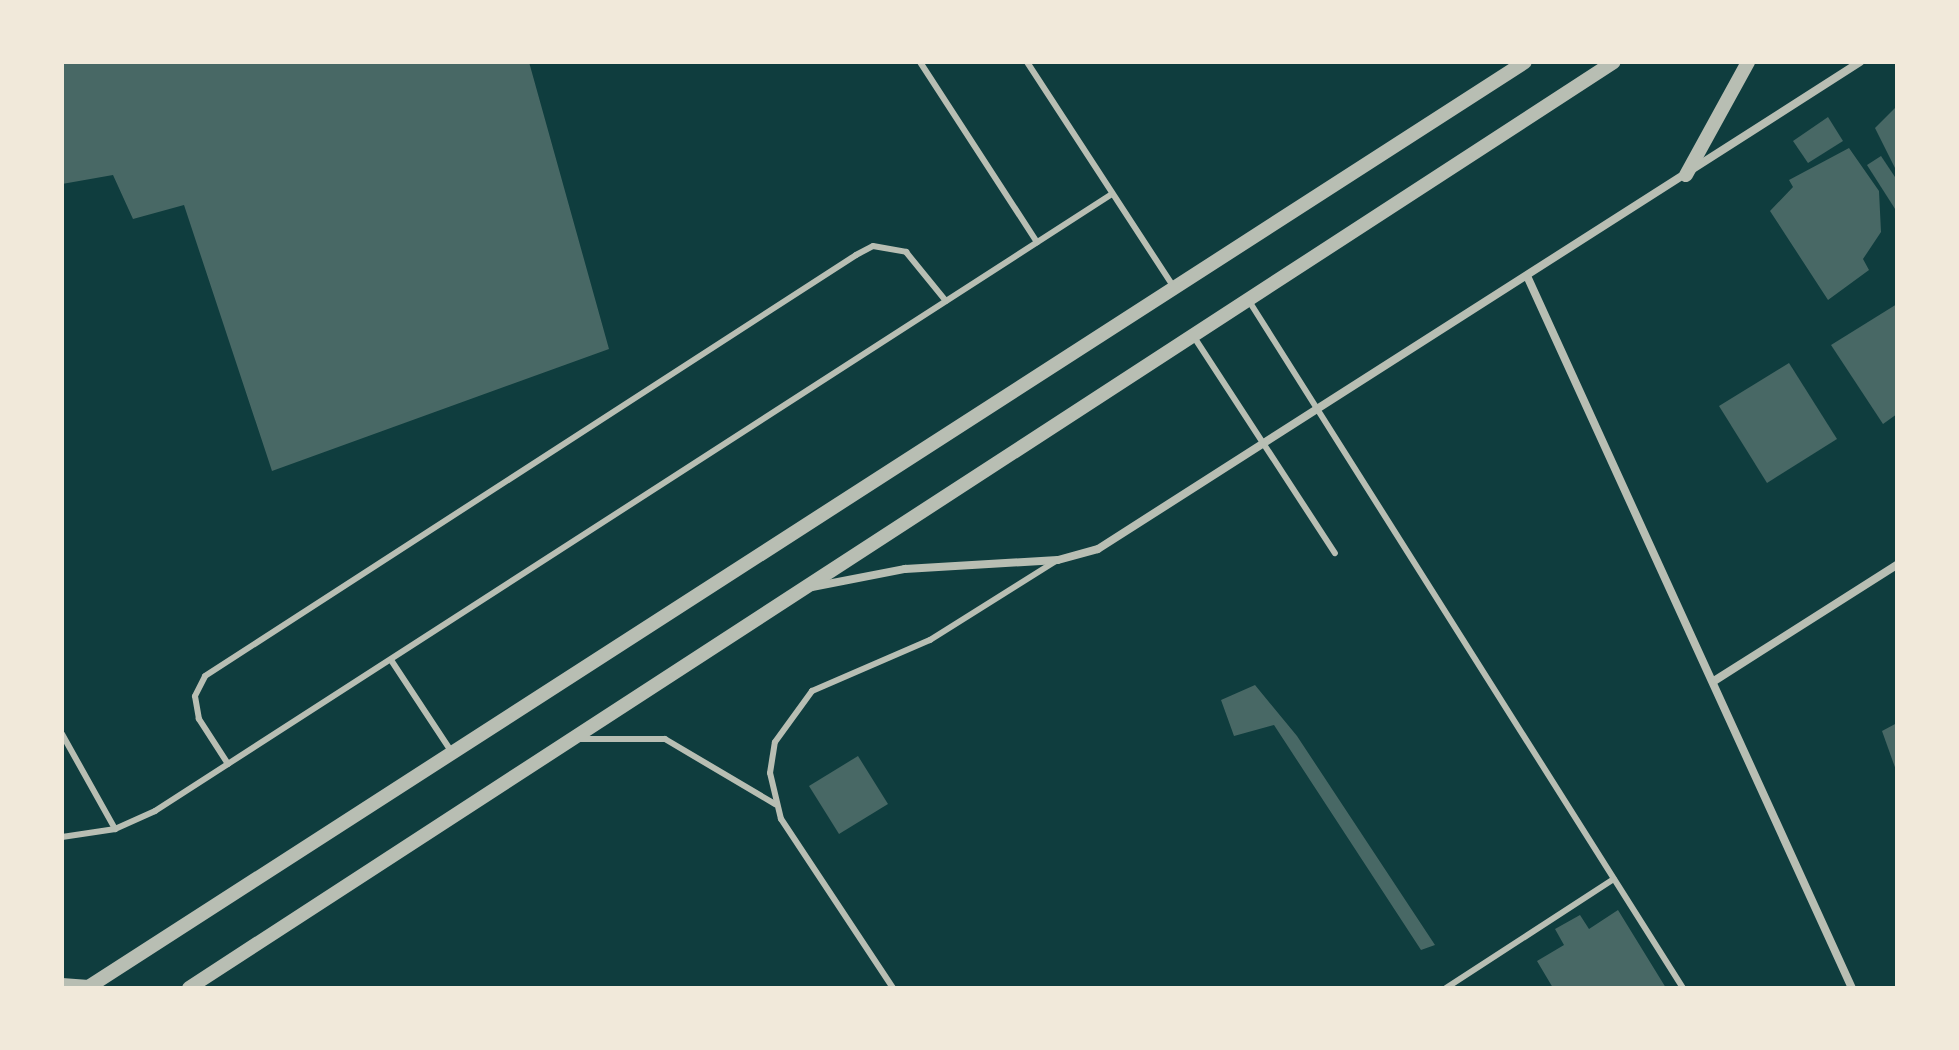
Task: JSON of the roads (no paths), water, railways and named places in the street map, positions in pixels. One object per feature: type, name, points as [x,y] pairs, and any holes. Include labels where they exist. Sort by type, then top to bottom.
[{"type":"street","points":[[62,982],[90,986],[1525,62]]},
{"type":"street","points":[[189,988],[1614,62]]},
{"type":"street","points":[[1686,175],[1748,62]]},
{"type":"street","points":[[803,589],[905,569],[1058,560],[1133,529],[1261,441],[1527,276],[1860,62]]},
{"type":"street","points":[[1527,276],[1852,988]]},
{"type":"street","points":[[1714,681],[1897,565]]},
{"type":"lane","points":[[920,62],[1037,242]]},
{"type":"lane","points":[[1027,62],[1173,286]]},
{"type":"lane","points":[[62,837],[115,829],[228,764],[1112,194]]},
{"type":"lane","points":[[228,764],[199,719],[195,696],[205,676],[843,263],[890,245],[906,252],[946,301]]},
{"type":"lane","points":[[1249,301],[1683,988]]},
{"type":"lane","points":[[1194,337],[1335,553]]},
{"type":"lane","points":[[775,804],[775,742],[800,701],[930,640],[1058,560]]},
{"type":"lane","points":[[391,660],[453,754]]},
{"type":"lane","points":[[62,734],[115,829]]},
{"type":"lane","points":[[566,741],[665,739],[775,804],[893,988]]},
{"type":"lane","points":[[1446,988],[1614,879]]}]
